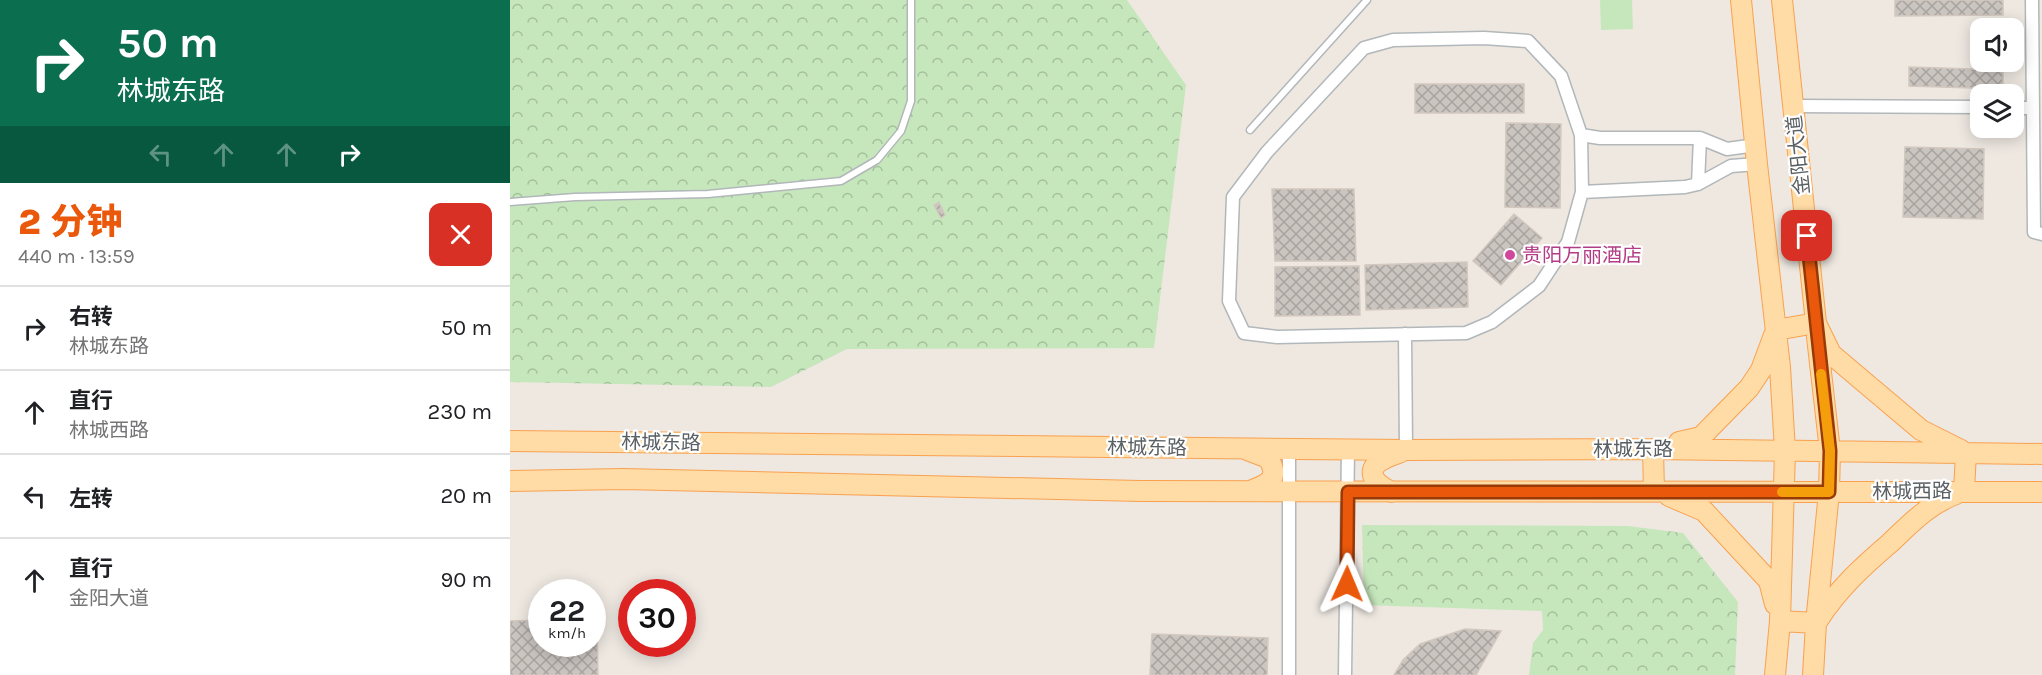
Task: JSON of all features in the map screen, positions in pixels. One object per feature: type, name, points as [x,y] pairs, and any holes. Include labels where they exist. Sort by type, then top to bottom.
[{"type":"main road","name":"金阳大道","points":[[1741,0],[1776,330],[1785,451],[1780,621],[1775,675]]},
{"type":"main road","name":"金阳大道","points":[[1782,0],[1816,323],[1831,354],[1921,430],[1966,453]]},
{"type":"main road","points":[[1813,675],[1829,492],[1830,451],[1816,323],[1776,330],[1761,370],[1749,388],[1701,437],[1653,449],[1654,491],[1704,511],[1769,580],[1780,621],[1816,623]]},
{"type":"main road","name":"林城东路","points":[[510,441],[1406,450],[1785,451]]},
{"type":"main road","points":[[1243,448],[1268,458],[1273,471],[1267,485],[1248,491]]},
{"type":"main road","points":[[1391,492],[1376,481],[1374,477],[1376,465],[1383,459],[1406,450]]},
{"type":"main road","name":"林城西路","points":[[1785,451],[2042,454]]},
{"type":"main road","points":[[1816,623],[1832,598],[1848,581],[1928,507],[1964,491],[1966,453]]},
{"type":"main road","name":"林城东路","points":[[510,481],[634,479],[1140,491],[1783,492]]},
{"type":"main road","name":"林城西路","points":[[1783,492],[2042,492]]},
{"type":"street","points":[[2032,0],[2034,232],[2042,234]]},
{"type":"street","points":[[1484,38],[1528,41],[1561,76],[1581,135],[1582,192],[1568,242],[1539,286],[1492,322],[1466,333],[1277,337],[1244,333],[1229,301],[1233,197],[1266,152],[1364,48],[1393,40],[1484,38]]},
{"type":"street","points":[[1793,106],[1970,107]]},
{"type":"street","points":[[2024,108],[2032,108]]},
{"type":"street","points":[[1581,135],[1600,138],[1700,138],[1727,149],[1756,154]]},
{"type":"street","points":[[1698,184],[1700,138]]},
{"type":"street","points":[[1582,192],[1685,187],[1698,184],[1756,154]]},
{"type":"street","points":[[1405,334],[1406,450]]},
{"type":"street","points":[[1289,449],[1289,675]]},
{"type":"street","points":[[1345,675],[1348,449]]},
{"type":"lane","points":[[510,202],[575,197],[708,194],[841,181],[877,160],[901,131],[911,101],[911,0]]},
{"type":"lane","points":[[1250,130],[1366,0]]},
{"type":"green space","points":[[510,0],[1127,0],[1186,85],[1154,348],[847,349],[771,387],[510,382]]},
{"type":"green space","points":[[1600,0],[1632,0],[1633,29],[1601,30]]},
{"type":"green space","points":[[1362,525],[1628,526],[1683,533],[1738,602],[1735,675],[1529,675],[1533,643],[1543,630],[1542,611],[1364,605]]},
{"type":"building","points":[[1895,0],[2003,0],[2003,15],[1895,16]]},
{"type":"building","points":[[1909,67],[2003,72],[2003,84],[1970,84],[1970,88],[1909,86]]},
{"type":"building","points":[[1415,84],[1524,84],[1524,113],[1415,113]]},
{"type":"building","points":[[1506,123],[1561,124],[1560,208],[1505,207]]},
{"type":"building","points":[[1905,147],[1984,149],[1983,219],[1903,217]]},
{"type":"building","points":[[1272,189],[1354,189],[1356,261],[1275,261]]},
{"type":"building","points":[[939,202],[945,215],[941,218],[934,205]]},
{"type":"building","points":[[1514,214],[1542,238],[1501,285],[1473,261]]},
{"type":"building","points":[[1467,262],[1468,307],[1366,310],[1365,265]]},
{"type":"building","points":[[1359,266],[1360,315],[1275,316],[1275,267]]},
{"type":"building","points":[[528,620],[528,657],[598,657],[598,675],[510,675],[510,621]]},
{"type":"building","points":[[1465,629],[1501,631],[1476,675],[1394,675],[1403,660],[1420,644]]},
{"type":"building","points":[[1152,634],[1268,638],[1267,675],[1150,675]]},
{"type":"slow traffic","points":[[1782,492],[1829,492],[1830,451],[1821,374]]},
{"type":"place","name":"贵阳万丽酒店","points":[[1510,255]]},
{"type":"route","points":[[1347,584],[1348,492],[1829,492],[1830,451],[1807,236]]}]
